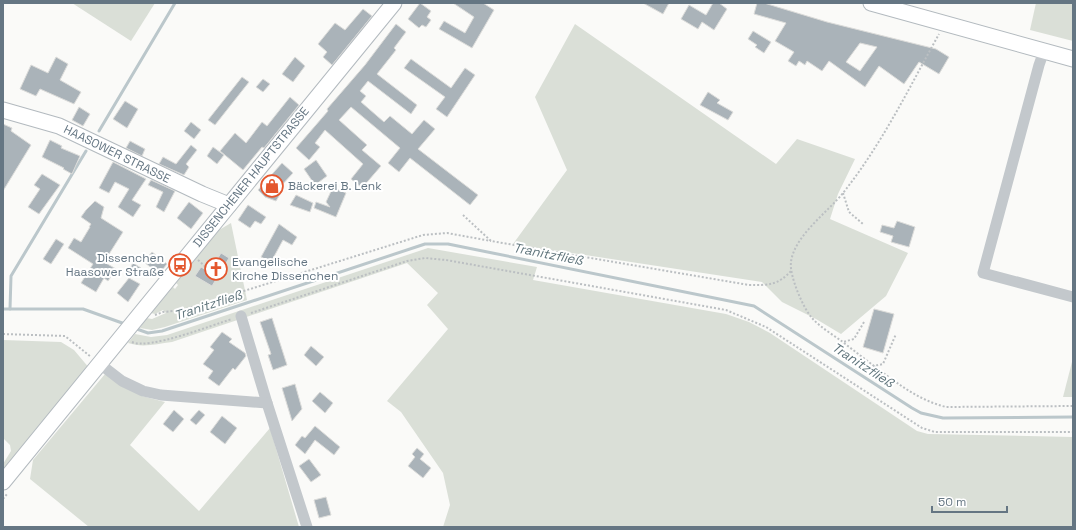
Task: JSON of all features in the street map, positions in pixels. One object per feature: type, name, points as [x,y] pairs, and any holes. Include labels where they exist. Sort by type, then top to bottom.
[{"type":"street","name":"DISSENCHENER HAUPTSTRASSE","points":[[3,482],[394,3]]},
{"type":"street","points":[[871,3],[1073,59]]},
{"type":"street","points":[[1044,51],[983,273],[1073,297]]},
{"type":"street","name":"HAASOWER STRASSE","points":[[3,110],[59,126],[202,194],[229,205]]},
{"type":"street","points":[[241,316],[307,527]]},
{"type":"street","points":[[100,364],[122,381],[143,391],[161,395],[267,403]]},
{"type":"path","points":[[946,23],[881,138],[843,193],[800,239],[791,262],[797,287],[812,318],[910,393],[932,404],[946,407],[1073,406]]},
{"type":"path","points":[[843,193],[849,212],[863,224]]},
{"type":"path","points":[[463,215],[491,241]]},
{"type":"path","points":[[138,317],[153,316],[162,312],[183,310],[423,235],[437,233],[749,285],[773,285],[792,270]]},
{"type":"path","points":[[123,335],[136,344],[162,341],[408,261],[425,258],[446,260],[726,310],[766,327],[922,428],[935,432],[1073,432]]},
{"type":"path","points":[[843,342],[854,339],[864,322]]},
{"type":"path","points":[[3,334],[65,336],[100,364]]},
{"type":"path","points":[[874,366],[884,364],[896,334]]},
{"type":"shaded area","points":[[72,3],[155,3],[131,41]]},
{"type":"shaded area","points":[[1036,3],[1073,3],[1073,41],[1030,30]]},
{"type":"shaded area","points":[[575,24],[776,164],[797,139],[855,159],[838,194],[830,219],[908,253],[886,296],[841,334],[816,319],[782,302],[762,282],[513,244],[567,170],[535,97]]},
{"type":"shaded area","points":[[231,223],[247,300],[165,327],[152,330],[140,328],[146,318],[152,319],[166,313],[163,310],[155,314],[151,313],[173,287],[175,289],[178,285],[176,283],[219,230]]},
{"type":"shaded area","points":[[428,248],[537,267],[533,280],[726,314],[749,322],[770,333],[917,431],[928,434],[1073,437],[1073,527],[443,527],[450,505],[443,473],[401,412],[387,401],[448,329],[427,305],[438,293],[407,263],[172,342],[155,345],[128,343],[135,334],[151,337],[167,335]]},
{"type":"shaded area","points":[[3,340],[61,342],[74,350],[90,369],[3,474],[3,464],[11,451],[10,445],[3,438]]},
{"type":"shaded area","points":[[1073,358],[1073,397],[1063,397]]},
{"type":"shaded area","points":[[105,374],[142,396],[165,402],[130,445],[199,511],[270,428],[299,527],[89,527],[30,479],[33,460]]},
{"type":"building","points":[[420,3],[431,11],[427,17],[431,20],[426,27],[422,25],[419,28],[408,19]]},
{"type":"building","points":[[453,3],[483,3],[494,10],[472,48],[439,29],[444,21],[465,33],[474,17]]},
{"type":"building","points":[[643,3],[669,3],[663,14]]},
{"type":"building","points":[[713,3],[719,3],[727,9],[714,30],[702,22],[698,29],[681,19],[689,5],[706,15]]},
{"type":"building","points":[[757,3],[764,3],[827,22],[936,49],[949,57],[939,74],[919,62],[904,84],[879,66],[865,87],[829,61],[822,71],[807,61],[805,65],[799,61],[796,66],[788,61],[794,52],[775,41],[786,23],[754,14]],"holes":[[[860,43],[877,47],[860,71],[846,62]]]},
{"type":"building","points":[[363,9],[372,16],[332,65],[323,57],[327,52],[318,44],[335,23],[345,30]]},
{"type":"building","points":[[396,24],[406,32],[394,48],[396,50],[377,74],[417,105],[411,114],[368,81],[360,91],[366,96],[361,102],[384,122],[390,116],[412,134],[424,120],[435,129],[418,149],[478,195],[470,205],[410,158],[399,172],[388,163],[400,148],[351,107],[339,120],[367,145],[362,150],[381,166],[362,188],[351,179],[363,164],[325,130],[315,143],[320,147],[309,160],[296,148],[328,111],[327,109],[365,65]]},
{"type":"building","points":[[753,31],[771,42],[764,53],[755,47],[757,45],[748,39]]},
{"type":"building","points":[[56,57],[68,64],[60,80],[81,92],[74,104],[40,89],[36,96],[20,89],[31,65],[48,73]]},
{"type":"building","points":[[295,57],[305,66],[293,82],[282,74]]},
{"type":"building","points":[[411,59],[451,88],[465,68],[475,75],[447,117],[436,109],[445,97],[404,68]]},
{"type":"building","points":[[242,77],[249,82],[215,125],[208,120]]},
{"type":"building","points":[[263,79],[270,84],[263,92],[256,87]]},
{"type":"building","points":[[708,92],[720,100],[717,103],[733,112],[728,120],[700,105]]},
{"type":"building","points":[[290,97],[299,105],[264,148],[262,147],[243,170],[220,151],[235,133],[246,143],[262,122],[267,126]]},
{"type":"building","points":[[125,101],[138,109],[127,128],[113,119]]},
{"type":"building","points":[[79,107],[90,114],[83,126],[72,120]]},
{"type":"building","points":[[191,122],[201,130],[194,139],[184,131]]},
{"type":"building","points":[[3,124],[12,128],[11,131],[31,145],[3,191]]},
{"type":"building","points":[[50,140],[62,146],[61,148],[80,156],[72,174],[63,169],[64,168],[42,157]]},
{"type":"building","points":[[130,141],[145,149],[142,156],[126,148]]},
{"type":"building","points":[[191,145],[197,150],[186,164],[189,167],[184,175],[159,164],[163,157],[176,164]]},
{"type":"building","points":[[213,147],[224,155],[217,164],[207,156]]},
{"type":"building","points":[[316,160],[327,176],[315,185],[304,169]]},
{"type":"building","points":[[113,162],[146,179],[132,200],[141,205],[133,217],[118,207],[129,189],[115,182],[109,193],[99,188]]},
{"type":"building","name":"Bäckerei B. Lenk","points":[[282,163],[293,173],[278,189],[282,191],[276,201],[265,197],[258,190]]},
{"type":"building","points":[[42,174],[60,185],[39,214],[28,207],[40,189],[34,185]]},
{"type":"building","points":[[151,180],[175,191],[164,212],[156,207],[163,192],[148,185]]},
{"type":"building","points":[[333,187],[346,193],[336,217],[314,208],[316,202],[330,207],[326,202]]},
{"type":"building","points":[[296,195],[313,203],[310,212],[290,205]]},
{"type":"building","points":[[95,201],[104,207],[101,218],[123,232],[104,262],[116,269],[108,281],[104,278],[96,292],[81,283],[93,264],[68,248],[74,238],[81,242],[90,227],[91,224],[81,217]]},
{"type":"building","points":[[189,202],[203,213],[191,229],[177,218]]},
{"type":"building","points":[[248,205],[266,217],[261,224],[255,221],[250,228],[238,220]]},
{"type":"building","points":[[897,221],[915,227],[909,247],[891,242],[893,236],[880,232],[882,225],[894,228]]},
{"type":"building","points":[[279,224],[297,237],[292,245],[283,240],[271,262],[261,257]]},
{"type":"building","points":[[56,239],[64,244],[51,264],[43,259]]},
{"type":"building","points":[[152,252],[167,264],[159,274],[144,262]]},
{"type":"building","name":"Evangelische Kirche Dissenchen","points":[[221,253],[229,258],[212,286],[195,276],[201,267],[206,270],[208,266],[212,268]]},
{"type":"building","points":[[133,263],[141,268],[136,276],[128,271]]},
{"type":"building","points":[[129,278],[140,284],[128,302],[117,293]]},
{"type":"building","points":[[874,309],[894,314],[883,353],[863,347]]},
{"type":"building","points":[[272,318],[287,365],[273,370],[268,355],[271,354],[260,322]]},
{"type":"building","points":[[222,332],[232,339],[229,342],[245,353],[246,356],[235,370],[233,368],[219,386],[208,378],[213,371],[203,364],[214,350],[210,347]]},
{"type":"building","points":[[311,346],[324,357],[316,366],[304,355]]},
{"type":"building","points":[[295,384],[302,409],[292,421],[282,388]]},
{"type":"building","points":[[320,392],[333,403],[325,413],[312,401]]},
{"type":"building","points":[[174,410],[184,419],[173,432],[163,424]]},
{"type":"building","points":[[199,410],[205,415],[196,425],[190,420]]},
{"type":"building","points":[[222,416],[237,428],[225,444],[210,432]]},
{"type":"building","points":[[315,426],[340,447],[334,455],[315,440],[305,454],[295,445],[302,436],[305,438]]},
{"type":"building","points":[[417,448],[424,454],[420,459],[431,468],[423,478],[408,466],[415,457],[412,454]]},
{"type":"building","points":[[309,459],[321,475],[311,482],[299,466]]},
{"type":"building","points":[[326,497],[331,515],[319,518],[314,500]]},
{"type":"waterway","points":[[99,131],[175,3]]},
{"type":"waterway","points":[[10,309],[11,276],[86,151]]},
{"type":"waterway","name":"Tranitzfließ","points":[[134,328],[148,333],[162,331],[425,244],[448,244],[754,306],[921,413],[943,418],[1073,417]]},
{"type":"waterway","name":"Tranitzfließ","points":[[3,309],[83,309],[125,324]]},
{"type":"place","name":"Bäckerei B. Lenk","points":[[272,186]]},
{"type":"place","name":"Dissenchen Haasower Straße","points":[[180,265]]},
{"type":"place","name":"Evangelische Kirche Dissenchen","points":[[216,269]]}]
